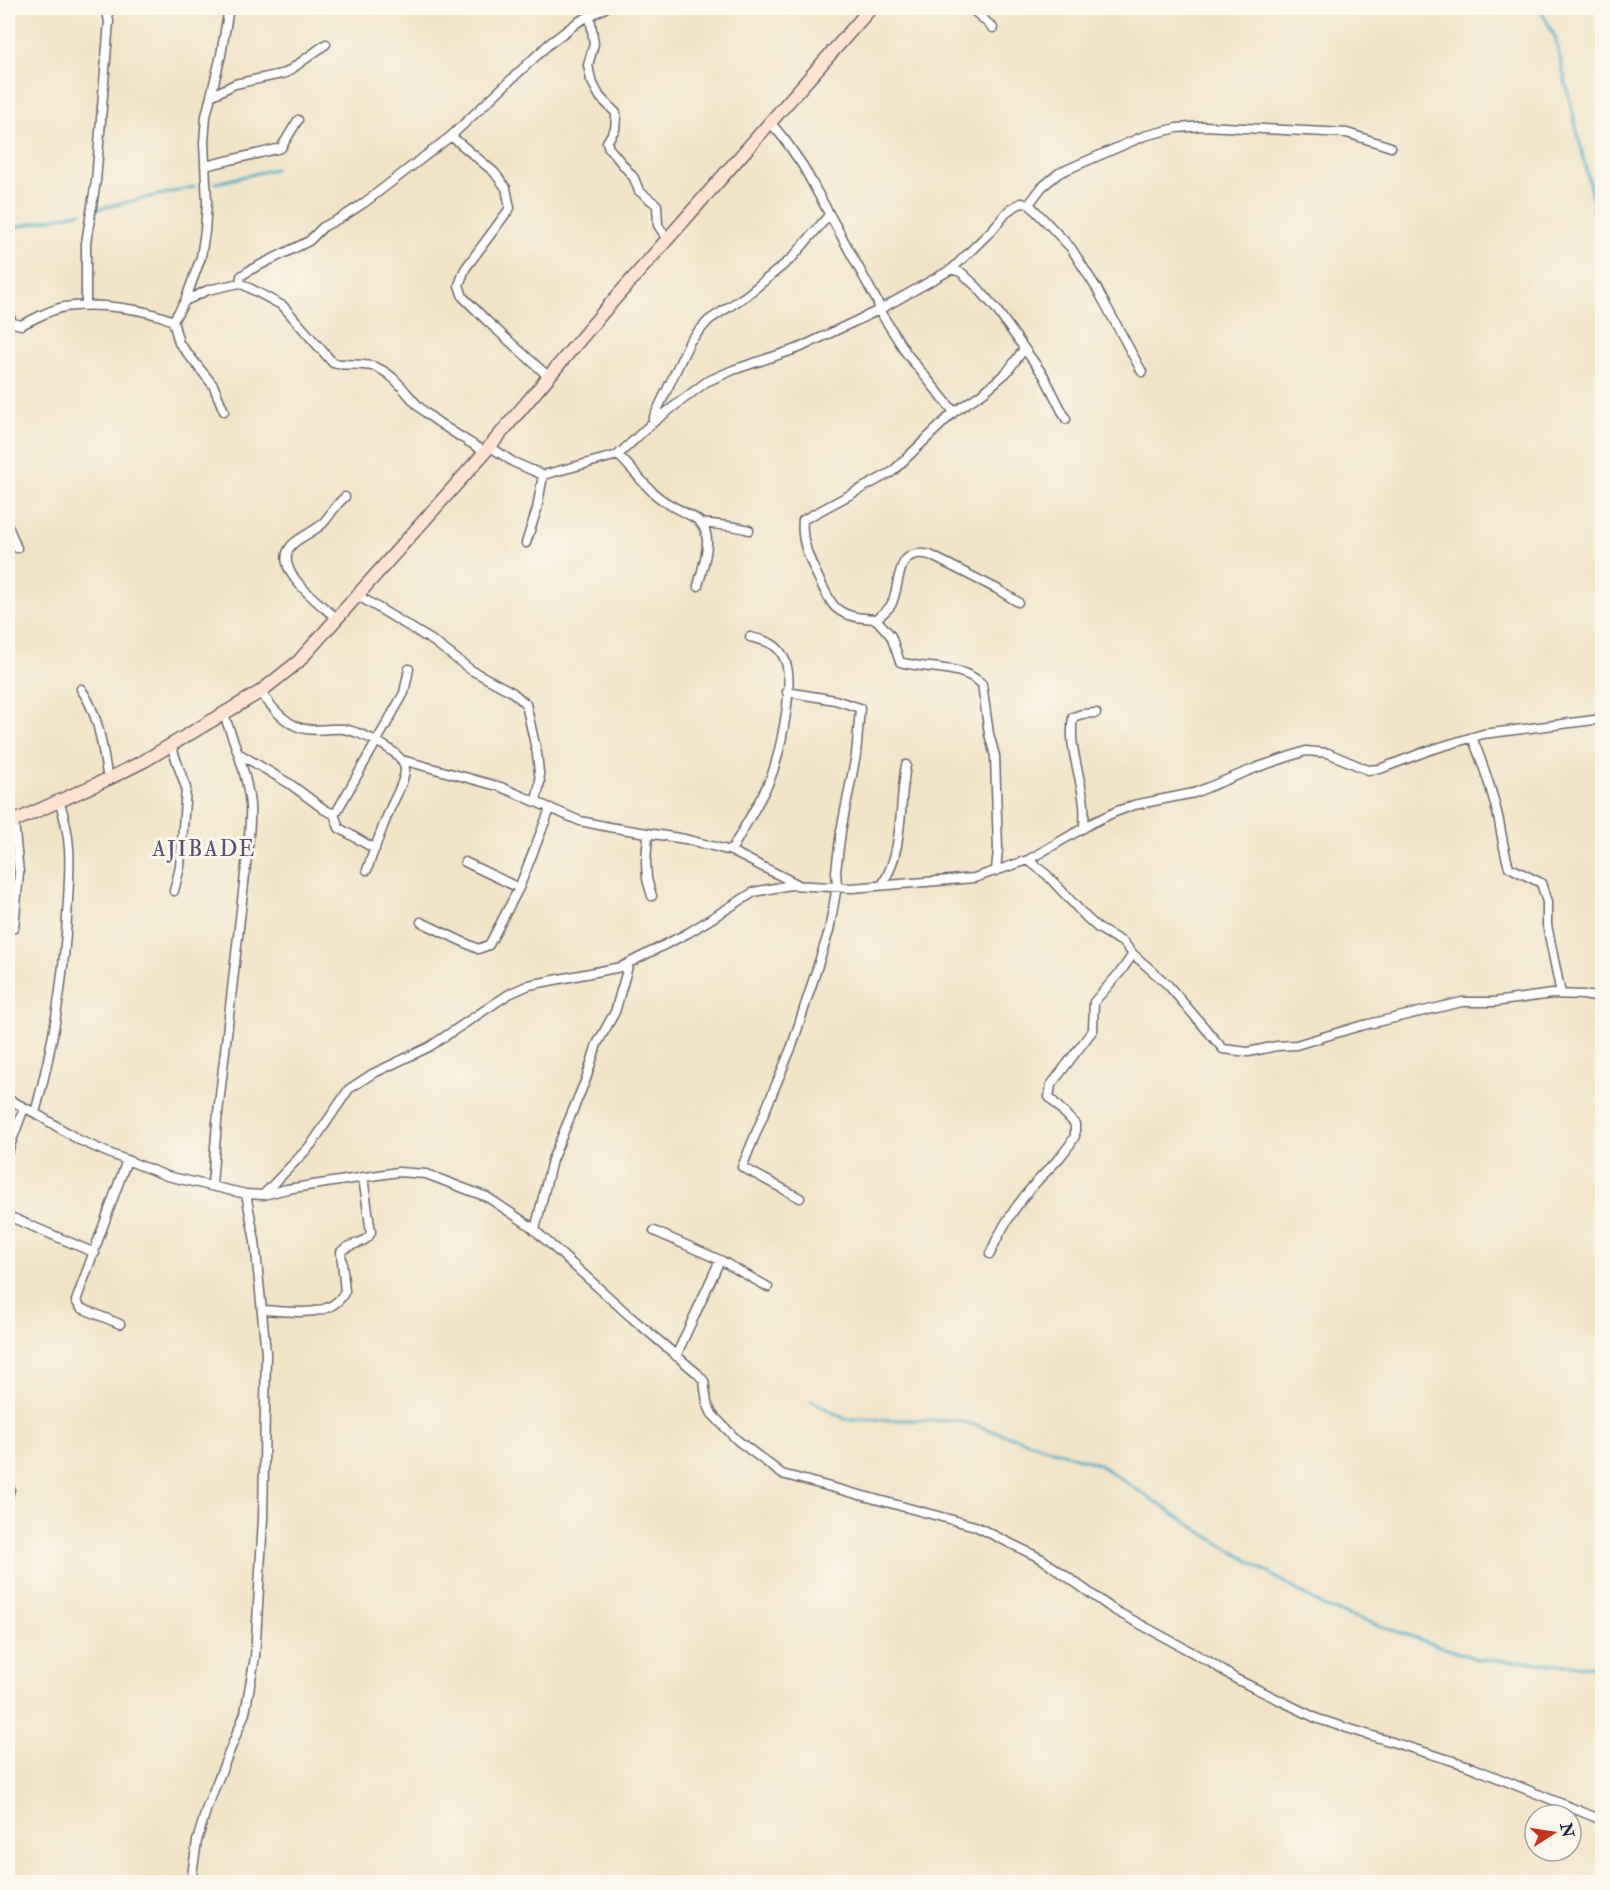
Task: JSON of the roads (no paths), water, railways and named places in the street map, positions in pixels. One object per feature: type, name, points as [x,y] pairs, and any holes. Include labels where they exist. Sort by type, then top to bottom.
[{"type":"main road","points":[[11,823],[108,779],[171,746],[260,692],[298,662],[487,449],[667,238],[871,8]]},
{"type":"street","points":[[86,306],[86,243],[96,181],[109,21],[106,8]]},
{"type":"street","points":[[172,321],[185,302],[201,257],[207,202],[205,125],[230,8]]},
{"type":"street","points":[[240,283],[241,276],[250,270],[309,241],[323,227],[363,203],[451,136],[549,44],[605,8]]},
{"type":"street","points":[[971,8],[993,28]]},
{"type":"street","points":[[590,16],[594,44],[588,65],[591,80],[600,97],[616,113],[615,129],[607,142],[609,148],[634,178],[639,191],[657,205],[658,225],[667,238]]},
{"type":"street","points":[[211,96],[235,84],[286,73],[326,44]]},
{"type":"street","points":[[205,166],[281,148],[298,120]]},
{"type":"street","points":[[770,122],[803,166],[878,303],[879,310],[907,354],[954,411]]},
{"type":"street","points":[[1029,204],[1042,187],[1059,173],[1144,136],[1177,128],[1204,126],[1347,133],[1391,147]]},
{"type":"street","points":[[451,136],[494,172],[506,188],[510,208],[465,269],[459,285],[464,297],[487,321],[549,377]]},
{"type":"street","points":[[185,302],[208,290],[240,283],[283,306],[333,363],[375,367],[401,385],[416,405],[427,414],[487,449],[543,476],[618,455],[651,424],[706,382],[733,370],[800,348],[879,310],[952,269],[1009,210],[1021,203],[1029,204],[1071,248],[1097,289],[1142,372]]},
{"type":"street","points":[[651,424],[696,334],[709,320],[747,295],[792,258],[829,215]]},
{"type":"street","points":[[952,269],[962,273],[978,288],[1044,376],[1066,418]]},
{"type":"street","points":[[8,315],[14,322],[21,325],[63,307],[106,307],[157,314],[172,321],[177,331],[178,343],[213,385],[224,411]]},
{"type":"street","points":[[996,871],[998,849],[995,756],[989,734],[982,684],[964,673],[900,662],[891,636],[876,619],[858,618],[844,613],[830,601],[807,551],[802,532],[803,520],[892,472],[954,411],[984,392],[1007,372],[1024,349]]},
{"type":"street","points":[[618,455],[658,496],[701,523],[707,534],[707,545],[698,586]]},
{"type":"street","points":[[526,543],[537,509],[543,476]]},
{"type":"street","points":[[336,618],[293,578],[286,565],[292,544],[325,522],[335,505],[345,497]]},
{"type":"street","points":[[701,523],[749,530]]},
{"type":"street","points":[[8,526],[17,548]]},
{"type":"street","points":[[876,619],[890,606],[901,565],[920,553],[930,555],[1018,602]]},
{"type":"street","points":[[357,595],[433,641],[471,670],[512,692],[526,704],[537,754],[540,782],[536,802]]},
{"type":"street","points":[[731,851],[768,785],[776,764],[787,692],[787,667],[776,646],[750,637]]},
{"type":"street","points":[[334,813],[338,811],[404,693],[409,669]]},
{"type":"street","points":[[81,689],[90,702],[99,726],[108,779]]},
{"type":"street","points":[[260,692],[280,716],[302,728],[353,731],[376,742],[402,760],[501,787],[580,821],[685,839],[731,851],[800,885]]},
{"type":"street","points":[[787,692],[835,700],[860,708],[856,755],[836,871],[837,886],[828,930],[792,1046],[742,1167],[800,1198]]},
{"type":"street","points":[[1084,828],[1084,804],[1073,755],[1071,732],[1073,717],[1096,713]]},
{"type":"street","points":[[213,1185],[217,1122],[248,848],[250,807],[246,779],[224,715]]},
{"type":"street","points":[[264,1195],[311,1144],[349,1089],[372,1074],[429,1047],[520,988],[561,977],[606,971],[629,963],[688,933],[754,892],[777,886],[852,888],[974,878],[1028,861],[1084,828],[1134,805],[1194,793],[1258,767],[1306,751],[1328,753],[1368,770],[1380,769],[1472,737],[1522,728],[1602,719]]},
{"type":"street","points":[[1472,737],[1497,813],[1503,850],[1509,867],[1541,883],[1547,902],[1547,925],[1561,994]]},
{"type":"street","points":[[171,746],[186,788],[180,867],[174,891]]},
{"type":"street","points":[[238,753],[290,784],[325,810],[334,813]]},
{"type":"street","points":[[366,870],[399,792],[405,769],[402,760]]},
{"type":"street","points":[[882,885],[891,867],[906,765]]},
{"type":"street","points":[[35,1113],[61,993],[67,928],[70,843],[66,820],[59,801]]},
{"type":"street","points":[[421,922],[478,949],[489,945],[519,888],[550,809]]},
{"type":"street","points":[[334,813],[339,828],[375,849]]},
{"type":"street","points":[[11,823],[19,873],[14,928]]},
{"type":"street","points":[[648,833],[647,879],[652,896]]},
{"type":"street","points":[[1028,861],[1047,875],[1098,928],[1124,943],[1168,985],[1222,1050],[1248,1052],[1296,1045],[1360,1026],[1462,1002],[1494,1002],[1561,994],[1602,998]]},
{"type":"street","points":[[465,862],[519,888]]},
{"type":"street","points":[[990,1254],[1009,1217],[1042,1176],[1051,1169],[1075,1136],[1074,1124],[1049,1097],[1051,1085],[1093,1030],[1094,1002],[1133,954]]},
{"type":"street","points":[[535,1230],[552,1160],[586,1079],[597,1044],[615,1012],[629,963]]},
{"type":"street","points":[[8,1099],[79,1140],[167,1176],[246,1194],[264,1195],[398,1172],[426,1174],[487,1197],[535,1230],[697,1373],[704,1381],[707,1403],[712,1414],[737,1440],[782,1474],[975,1526],[1042,1560],[1114,1610],[1210,1662],[1236,1680],[1318,1719],[1466,1765],[1602,1820]]},
{"type":"street","points":[[8,1151],[24,1108]]},
{"type":"street","points":[[120,1324],[81,1308],[76,1301],[127,1160]]},
{"type":"street","points":[[262,1310],[316,1311],[342,1297],[345,1291],[341,1252],[344,1248],[367,1240],[371,1232],[363,1177]]},
{"type":"street","points":[[191,1882],[197,1841],[207,1808],[245,1713],[255,1657],[263,1519],[266,1353],[255,1241],[246,1194]]},
{"type":"street","points":[[8,1216],[95,1253]]},
{"type":"street","points":[[654,1231],[720,1260],[768,1287]]},
{"type":"street","points":[[676,1356],[720,1260]]},
{"type":"street","points":[[8,1483],[10,1489],[8,1496]]},
{"type":"waterway","points":[[1540,8],[1555,37],[1602,237]]},
{"type":"waterway","points":[[216,183],[275,169]]},
{"type":"waterway","points":[[97,209],[194,187]]},
{"type":"waterway","points":[[8,229],[81,212]]},
{"type":"waterway","points":[[812,1401],[845,1419],[961,1421],[1098,1464],[1206,1535],[1325,1607],[1477,1659],[1602,1667]]},
{"type":"district","name":"AJIBADE","points":[[204,849]]}]
